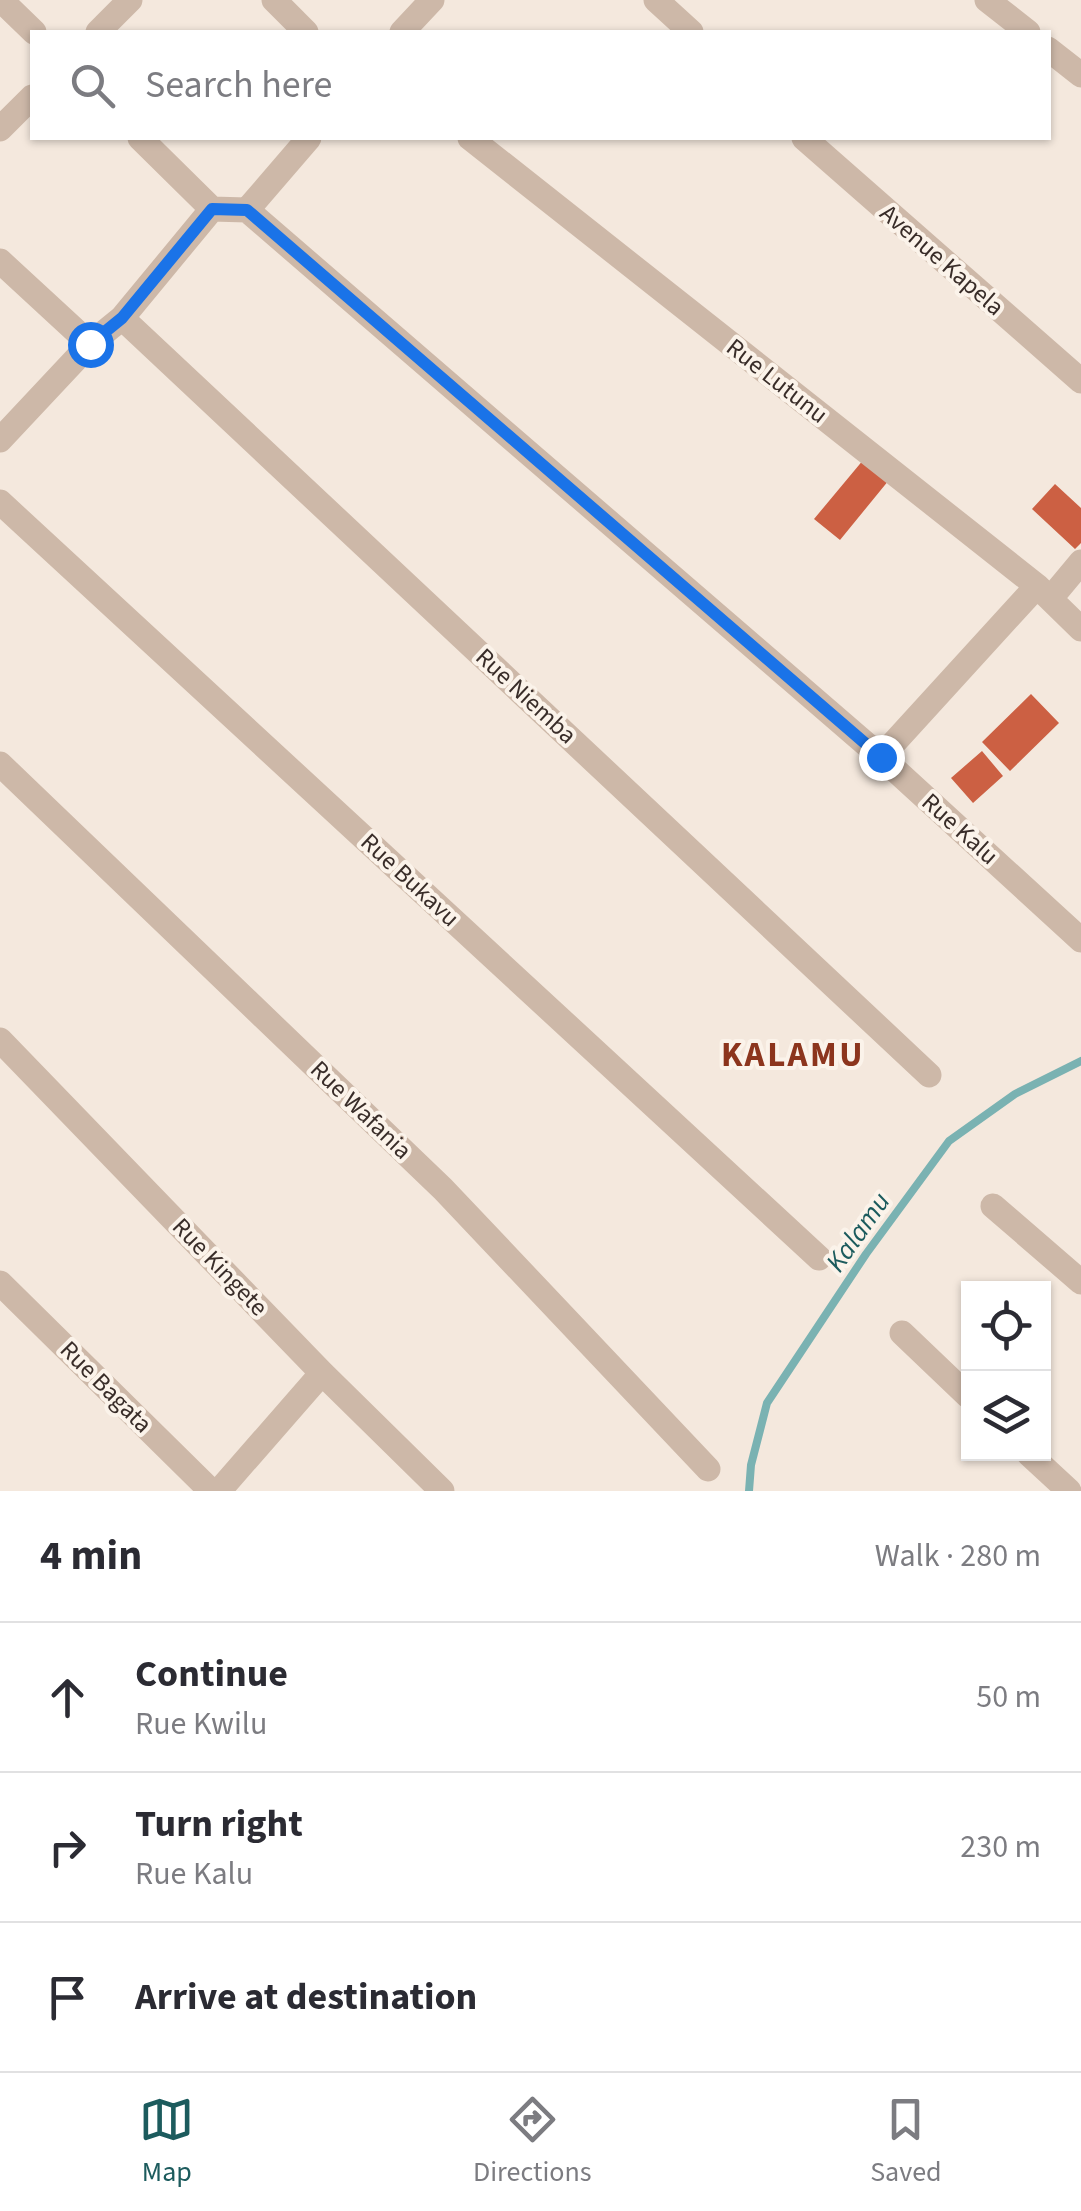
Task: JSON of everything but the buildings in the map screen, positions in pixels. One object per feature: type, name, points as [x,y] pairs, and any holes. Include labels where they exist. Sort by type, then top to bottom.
[{"type":"street","points":[[1,0],[32,30]]},
{"type":"street","points":[[100,30],[130,0]]},
{"type":"street","points":[[274,0],[304,30]]},
{"type":"street","points":[[404,30],[432,0]]},
{"type":"street","points":[[656,0],[689,30]]},
{"type":"street","points":[[987,0],[1025,30]]},
{"type":"street","points":[[1051,51],[1081,75]]},
{"type":"street","points":[[0,129],[30,99]]},
{"type":"street","points":[[142,140],[212,209],[247,210],[307,140]]},
{"type":"street","name":"Rue Lutunu","points":[[473,140],[1044,592],[1081,629]]},
{"type":"street","name":"Avenue Kapela","points":[[806,140],[1081,381]]},
{"type":"street","points":[[0,440],[90,344],[122,318],[212,209]]},
{"type":"street","name":"Rue Kalu","points":[[247,210],[881,757],[1081,940]]},
{"type":"street","points":[[0,260],[90,344]]},
{"type":"street","name":"Rue Niemba","points":[[122,318],[930,1074]]},
{"type":"street","name":"Rue Bukavu","points":[[0,502],[819,1258]]},
{"type":"street","points":[[881,757],[1044,592],[1081,562]]},
{"type":"street","name":"Rue Wafania","points":[[0,764],[443,1189],[708,1468]]},
{"type":"street","name":"Rue Kingete","points":[[0,1040],[322,1374],[442,1491]]},
{"type":"street","points":[[993,1206],[1081,1282]]},
{"type":"street","name":"Rue Bagata","points":[[0,1283],[211,1491]]},
{"type":"street","points":[[902,1333],[961,1389]]},
{"type":"street","points":[[219,1491],[322,1374]]},
{"type":"street","points":[[1037,1461],[1069,1491]]},
{"type":"waterway","name":"Kalamu","points":[[749,1491],[751,1465],[767,1403],[866,1254],[949,1141],[1015,1094],[1081,1061]]},
{"type":"district","name":"KALAMU","points":[[793,1055]]},
{"type":"route","points":[[90,344],[122,318],[212,209],[247,210],[881,757]]}]
